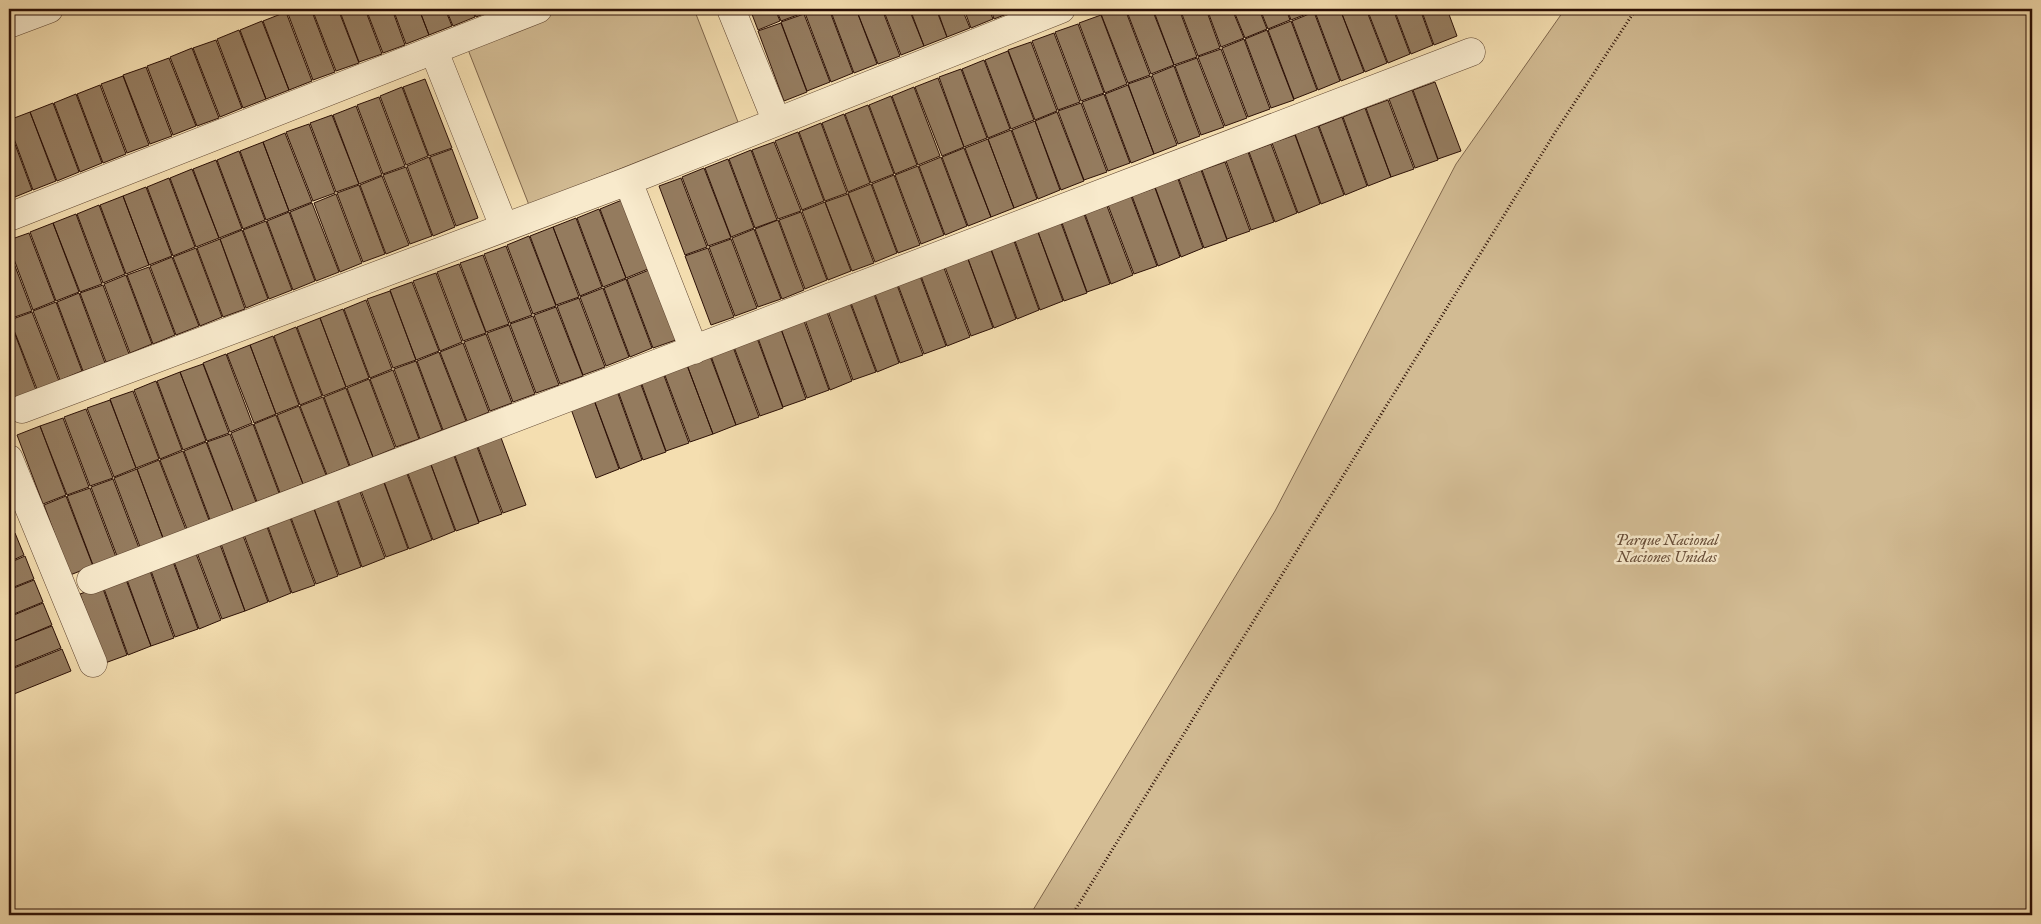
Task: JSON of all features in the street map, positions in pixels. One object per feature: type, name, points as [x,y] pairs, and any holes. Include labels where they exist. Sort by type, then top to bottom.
[{"type":"street","points":[[9,24],[49,9]]},
{"type":"street","points":[[9,217],[538,9]]},
{"type":"street","points":[[731,9],[776,120]]},
{"type":"street","points":[[22,409],[628,181],[776,120],[1061,9]]},
{"type":"street","points":[[434,51],[504,227]]},
{"type":"street","points":[[91,580],[1471,52]]},
{"type":"street","points":[[628,181],[694,350]]},
{"type":"street","points":[[9,459],[93,663]]},
{"type":"path","points":[[1072,915],[1551,139],[1636,9]]},
{"type":"green space","points":[[562,9],[694,9],[738,122],[529,205],[467,47]]},
{"type":"green space","name":"Parque Nacional Naciones Unidas","points":[[1565,9],[2032,9],[2032,915],[1030,915],[1275,511],[1456,164]]},
{"type":"building","points":[[311,9],[335,72],[313,80],[287,11]]},
{"type":"building","points":[[312,9],[338,9],[359,63],[336,71]]},
{"type":"building","points":[[339,9],[365,9],[382,54],[359,62]]},
{"type":"building","points":[[366,9],[392,9],[405,45],[383,53]]},
{"type":"building","points":[[393,9],[419,9],[429,35],[406,44]]},
{"type":"building","points":[[419,9],[445,9],[452,26],[429,35]]},
{"type":"building","points":[[446,9],[472,9],[475,17],[453,26]]},
{"type":"building","points":[[473,9],[496,9],[476,17]]},
{"type":"building","points":[[750,9],[775,9],[780,21],[758,30]]},
{"type":"building","points":[[776,9],[802,9],[803,13],[781,21]]},
{"type":"building","points":[[816,9],[829,9],[853,73],[831,82],[805,13]]},
{"type":"building","points":[[830,9],[856,9],[877,64],[854,73]]},
{"type":"building","points":[[856,9],[882,9],[900,56],[878,64]]},
{"type":"building","points":[[883,9],[909,9],[924,46],[901,55]]},
{"type":"building","points":[[910,9],[936,9],[947,37],[924,46]]},
{"type":"building","points":[[937,9],[962,9],[970,28],[947,37]]},
{"type":"building","points":[[964,9],[989,9],[993,19],[971,28]]},
{"type":"building","points":[[991,9],[1016,9],[1017,10],[994,19]]},
{"type":"building","points":[[1116,9],[1125,9],[1150,75],[1128,83],[1101,14]]},
{"type":"building","points":[[1126,9],[1152,9],[1174,65],[1151,74]]},
{"type":"building","points":[[1153,9],[1179,9],[1197,57],[1174,65]]},
{"type":"building","points":[[1180,9],[1206,9],[1220,48],[1198,56]]},
{"type":"building","points":[[1207,9],[1232,9],[1244,38],[1221,47]]},
{"type":"building","points":[[1233,9],[1259,9],[1267,29],[1245,38]]},
{"type":"building","points":[[1260,9],[1286,9],[1290,20],[1268,29]]},
{"type":"building","points":[[1287,9],[1313,9],[1314,11],[1291,20]]},
{"type":"building","points":[[1323,9],[1340,9],[1364,72],[1341,81],[1315,12]]},
{"type":"building","points":[[1340,9],[1366,9],[1387,63],[1365,72]]},
{"type":"building","points":[[1367,9],[1393,9],[1410,54],[1388,63]]},
{"type":"building","points":[[1394,9],[1420,9],[1433,45],[1411,54]]},
{"type":"building","points":[[1421,9],[1447,9],[1457,36],[1434,45]]},
{"type":"building","points":[[286,12],[312,81],[289,90],[263,21]]},
{"type":"building","points":[[1314,12],[1340,81],[1318,90],[1292,21]]},
{"type":"building","points":[[804,14],[830,82],[807,91],[781,22]]},
{"type":"building","points":[[1101,15],[1127,84],[1105,93],[1079,23]]},
{"type":"building","points":[[262,21],[289,90],[266,99],[240,30]]},
{"type":"building","points":[[1291,21],[1317,90],[1294,99],[1268,30]]},
{"type":"building","points":[[781,23],[807,92],[784,101],[758,31]]},
{"type":"building","points":[[1078,24],[1104,93],[1081,101],[1055,32]]},
{"type":"building","points":[[239,30],[266,99],[243,108],[217,39]]},
{"type":"building","points":[[1267,30],[1294,100],[1271,108],[1245,39]]},
{"type":"building","points":[[1054,33],[1080,102],[1058,110],[1032,41]]},
{"type":"building","points":[[1244,39],[1270,109],[1248,117],[1222,48]]},
{"type":"building","points":[[216,40],[242,108],[220,117],[193,48]]},
{"type":"building","points":[[1031,42],[1057,111],[1035,120],[1008,50]]},
{"type":"building","points":[[192,48],[219,118],[197,126],[170,57]]},
{"type":"building","points":[[1221,49],[1247,118],[1225,126],[1198,57]]},
{"type":"building","points":[[1008,51],[1034,120],[1011,129],[985,60]]},
{"type":"building","points":[[169,58],[196,126],[173,135],[147,66]]},
{"type":"building","points":[[1197,58],[1224,127],[1201,135],[1175,66]]},
{"type":"building","points":[[984,60],[1010,129],[988,138],[962,69]]},
{"type":"building","points":[[1174,66],[1200,136],[1178,144],[1152,75]]},
{"type":"building","points":[[146,67],[172,136],[150,144],[123,75]]},
{"type":"building","points":[[961,69],[987,138],[964,147],[939,77]]},
{"type":"building","points":[[123,76],[149,145],[127,153],[101,84]]},
{"type":"building","points":[[1151,76],[1177,145],[1154,154],[1128,84]]},
{"type":"building","points":[[938,78],[964,147],[942,156],[915,87]]},
{"type":"building","points":[[425,79],[452,148],[429,156],[403,87]]},
{"type":"building","points":[[1435,82],[1461,151],[1438,159],[1413,90]]},
{"type":"building","points":[[100,85],[126,154],[103,163],[77,94]]},
{"type":"building","points":[[1128,85],[1154,154],[1131,163],[1105,94]]},
{"type":"building","points":[[402,87],[428,156],[406,165],[380,96]]},
{"type":"building","points":[[914,87],[940,156],[918,165],[892,96]]},
{"type":"building","points":[[1412,90],[1438,160],[1415,168],[1389,99]]},
{"type":"building","points":[[76,94],[102,163],[80,172],[54,103]]},
{"type":"building","points":[[1104,94],[1130,163],[1108,171],[1082,102]]},
{"type":"building","points":[[891,96],[917,165],[895,174],[869,105]]},
{"type":"building","points":[[379,97],[405,166],[383,174],[357,105]]},
{"type":"building","points":[[1388,100],[1414,169],[1391,177],[1366,108]]},
{"type":"building","points":[[53,103],[79,172],[57,181],[30,112]]},
{"type":"building","points":[[1081,103],[1107,172],[1084,180],[1058,111]]},
{"type":"building","points":[[868,105],[894,174],[871,183],[845,114]]},
{"type":"building","points":[[356,106],[382,175],[359,184],[333,115]]},
{"type":"building","points":[[1365,108],[1391,177],[1368,186],[1343,117]]},
{"type":"building","points":[[30,112],[56,181],[33,190],[9,125],[9,120]]},
{"type":"building","points":[[1057,112],[1084,181],[1061,190],[1035,121]]},
{"type":"building","points":[[844,114],[870,183],[848,192],[822,123]]},
{"type":"building","points":[[332,115],[359,184],[336,192],[310,123]]},
{"type":"building","points":[[1342,117],[1367,186],[1345,195],[1319,126]]},
{"type":"building","points":[[1035,121],[1060,190],[1038,199],[1012,130]]},
{"type":"building","points":[[821,123],[847,193],[825,201],[799,132]]},
{"type":"building","points":[[309,124],[335,193],[313,201],[286,132]]},
{"type":"building","points":[[1318,126],[1344,195],[1321,204],[1295,134]]},
{"type":"building","points":[[9,128],[32,190],[10,199],[9,196]]},
{"type":"building","points":[[1011,130],[1037,199],[1014,208],[988,139]]},
{"type":"building","points":[[798,132],[824,201],[802,210],[775,141]]},
{"type":"building","points":[[285,133],[312,202],[289,211],[263,142]]},
{"type":"building","points":[[1295,135],[1320,204],[1298,213],[1272,143]]},
{"type":"building","points":[[988,139],[1014,208],[991,217],[965,148]]},
{"type":"building","points":[[263,142],[289,211],[266,220],[240,151]]},
{"type":"building","points":[[774,142],[801,211],[778,219],[752,150]]},
{"type":"building","points":[[1271,144],[1297,213],[1275,222],[1249,152]]},
{"type":"building","points":[[964,148],[991,217],[968,226],[942,157]]},
{"type":"building","points":[[452,149],[478,218],[456,226],[430,157]]},
{"type":"building","points":[[751,150],[777,220],[755,228],[729,159]]},
{"type":"building","points":[[239,151],[265,220],[243,229],[217,160]]},
{"type":"building","points":[[1248,152],[1274,222],[1251,230],[1226,161]]},
{"type":"building","points":[[429,157],[455,227],[433,236],[407,166]]},
{"type":"building","points":[[941,157],[967,226],[945,235],[919,166]]},
{"type":"building","points":[[728,159],[754,228],[731,237],[705,168]]},
{"type":"building","points":[[216,160],[242,229],[219,238],[193,169]]},
{"type":"building","points":[[1225,162],[1250,231],[1227,239],[1202,170]]},
{"type":"building","points":[[918,166],[944,235],[921,244],[895,175]]},
{"type":"building","points":[[406,167],[432,236],[410,244],[383,175]]},
{"type":"building","points":[[704,168],[731,238],[708,246],[682,177]]},
{"type":"building","points":[[192,169],[219,238],[196,247],[170,178]]},
{"type":"building","points":[[1201,170],[1227,240],[1204,248],[1179,179]]},
{"type":"building","points":[[894,175],[920,245],[898,253],[872,184]]},
{"type":"building","points":[[382,176],[409,245],[386,254],[360,185]]},
{"type":"building","points":[[169,178],[195,247],[173,256],[147,187]]},
{"type":"building","points":[[681,178],[707,247],[685,255],[659,186]]},
{"type":"building","points":[[1178,179],[1203,248],[1181,257],[1155,187]]},
{"type":"building","points":[[871,184],[897,253],[875,262],[848,193]]},
{"type":"building","points":[[359,185],[385,254],[363,262],[337,193]]},
{"type":"building","points":[[146,187],[172,256],[149,265],[123,196]]},
{"type":"building","points":[[1155,188],[1180,257],[1158,266],[1132,196]]},
{"type":"building","points":[[336,194],[362,263],[340,272],[314,203]]},
{"type":"building","points":[[848,194],[874,263],[852,271],[825,202]]},
{"type":"building","points":[[123,196],[149,265],[126,274],[100,205]]},
{"type":"building","points":[[1131,196],[1157,266],[1134,274],[1108,205]]},
{"type":"building","points":[[622,200],[648,269],[626,278],[600,209]]},
{"type":"building","points":[[825,202],[851,271],[828,280],[802,211]]},
{"type":"building","points":[[312,203],[339,272],[316,281],[290,212]]},
{"type":"building","points":[[99,205],[125,274],[103,283],[77,214]]},
{"type":"building","points":[[1107,206],[1133,275],[1111,284],[1085,214]]},
{"type":"building","points":[[599,209],[626,278],[603,287],[577,218]]},
{"type":"building","points":[[289,212],[315,281],[293,290],[267,221]]},
{"type":"building","points":[[801,212],[827,280],[805,289],[779,220]]},
{"type":"building","points":[[76,214],[102,284],[80,292],[53,223]]},
{"type":"building","points":[[1084,214],[1110,284],[1087,292],[1062,223]]},
{"type":"building","points":[[576,218],[602,287],[580,296],[553,227]]},
{"type":"building","points":[[778,220],[804,290],[782,299],[755,229]]},
{"type":"building","points":[[266,221],[292,290],[269,299],[243,230]]},
{"type":"building","points":[[53,223],[79,292],[56,301],[30,232]]},
{"type":"building","points":[[1061,223],[1087,293],[1064,301],[1038,232]]},
{"type":"building","points":[[553,227],[579,297],[556,305],[530,236]]},
{"type":"building","points":[[754,229],[781,299],[758,307],[732,238]]},
{"type":"building","points":[[242,230],[268,299],[246,308],[220,239]]},
{"type":"building","points":[[1038,232],[1063,301],[1040,310],[1015,241]]},
{"type":"building","points":[[29,233],[55,301],[33,310],[9,246],[9,240]]},
{"type":"building","points":[[529,236],[556,306],[533,314],[507,245]]},
{"type":"building","points":[[220,239],[245,309],[223,317],[197,248]]},
{"type":"building","points":[[731,239],[757,308],[735,316],[709,247]]},
{"type":"building","points":[[1014,241],[1039,310],[1017,319],[991,249]]},
{"type":"building","points":[[506,246],[532,315],[510,323],[484,254]]},
{"type":"building","points":[[196,248],[222,317],[200,326],[173,257]]},
{"type":"building","points":[[708,248],[734,317],[711,325],[685,256]]},
{"type":"building","points":[[9,250],[32,311],[9,319]]},
{"type":"building","points":[[991,250],[1016,319],[994,328],[968,259]]},
{"type":"building","points":[[483,255],[509,324],[486,332],[460,263]]},
{"type":"building","points":[[172,257],[199,326],[176,335],[150,266]]},
{"type":"building","points":[[968,259],[993,328],[971,336],[945,267]]},
{"type":"building","points":[[459,264],[486,333],[463,341],[437,272]]},
{"type":"building","points":[[149,267],[175,335],[153,344],[127,275]]},
{"type":"building","points":[[944,268],[970,337],[947,346],[921,276]]},
{"type":"building","points":[[649,270],[676,340],[653,348],[627,279]]},
{"type":"building","points":[[436,273],[462,342],[440,351],[413,281]]},
{"type":"building","points":[[126,275],[152,344],[130,353],[104,284]]},
{"type":"building","points":[[920,276],[946,346],[924,354],[898,285]]},
{"type":"building","points":[[626,279],[652,348],[630,357],[604,288]]},
{"type":"building","points":[[412,282],[439,351],[416,360],[390,290]]},
{"type":"building","points":[[103,285],[129,354],[106,362],[80,293]]},
{"type":"building","points":[[897,285],[923,355],[900,363],[875,294]]},
{"type":"building","points":[[603,288],[629,357],[606,366],[580,297]]},
{"type":"building","points":[[390,291],[416,360],[393,368],[367,299]]},
{"type":"building","points":[[79,293],[105,363],[83,371],[57,302]]},
{"type":"building","points":[[874,294],[899,363],[877,372],[851,303]]},
{"type":"building","points":[[579,298],[605,367],[583,375],[557,306]]},
{"type":"building","points":[[366,300],[392,369],[370,378],[344,309]]},
{"type":"building","points":[[56,302],[82,371],[60,380],[33,311]]},
{"type":"building","points":[[850,303],[876,372],[853,380],[828,311]]},
{"type":"building","points":[[556,307],[583,376],[560,384],[534,315]]},
{"type":"building","points":[[343,309],[369,378],[346,387],[320,318]]},
{"type":"building","points":[[32,312],[59,381],[37,389],[10,320]]},
{"type":"building","points":[[827,312],[852,381],[830,390],[805,320]]},
{"type":"building","points":[[533,316],[559,385],[536,393],[510,324]]},
{"type":"building","points":[[320,318],[346,387],[323,396],[297,327]]},
{"type":"building","points":[[10,321],[36,390],[13,399],[9,387]]},
{"type":"building","points":[[804,321],[829,390],[807,398],[781,329]]},
{"type":"building","points":[[509,325],[535,394],[513,402],[487,333]]},
{"type":"building","points":[[296,327],[322,396],[300,405],[274,336]]},
{"type":"building","points":[[781,329],[806,399],[783,407],[758,338]]},
{"type":"building","points":[[486,334],[512,403],[490,411],[464,342]]},
{"type":"building","points":[[273,336],[299,405],[276,414],[250,345]]},
{"type":"building","points":[[757,338],[783,408],[760,416],[734,347]]},
{"type":"building","points":[[463,343],[489,412],[467,421],[440,352]]},
{"type":"building","points":[[250,345],[276,414],[254,423],[227,354]]},
{"type":"building","points":[[733,347],[759,417],[736,425],[711,356]]},
{"type":"building","points":[[439,352],[466,421],[443,430],[417,361]]},
{"type":"building","points":[[226,354],[252,423],[230,432],[203,363]]},
{"type":"building","points":[[710,356],[736,425],[713,434],[687,365]]},
{"type":"building","points":[[416,361],[442,430],[420,439],[394,369]]},
{"type":"building","points":[[203,364],[229,433],[207,441],[180,372]]},
{"type":"building","points":[[687,365],[713,434],[690,442],[664,373]]},
{"type":"building","points":[[393,370],[419,439],[396,447],[370,379]]},
{"type":"building","points":[[180,372],[206,441],[183,450],[157,381]]},
{"type":"building","points":[[663,373],[689,443],[666,451],[641,382]]},
{"type":"building","points":[[369,379],[395,448],[373,457],[347,388]]},
{"type":"building","points":[[156,381],[182,450],[160,459],[134,390]]},
{"type":"building","points":[[640,382],[666,452],[643,460],[618,391]]},
{"type":"building","points":[[346,388],[373,457],[350,466],[324,397]]},
{"type":"building","points":[[133,391],[159,459],[136,468],[110,399]]},
{"type":"building","points":[[617,391],[642,460],[620,469],[594,400]]},
{"type":"building","points":[[323,397],[349,466],[327,475],[300,406]]},
{"type":"building","points":[[110,400],[136,468],[114,477],[87,408]]},
{"type":"building","points":[[594,400],[619,469],[596,478],[571,409]]},
{"type":"building","points":[[299,406],[326,475],[303,484],[277,415]]},
{"type":"building","points":[[86,409],[113,478],[90,486],[64,417]]},
{"type":"building","points":[[276,415],[303,484],[280,493],[254,424]]},
{"type":"building","points":[[63,418],[89,487],[67,495],[40,426]]},
{"type":"building","points":[[253,424],[279,493],[257,502],[231,433]]},
{"type":"building","points":[[40,426],[66,495],[43,504],[17,435]]},
{"type":"building","points":[[230,434],[256,502],[233,511],[207,442]]},
{"type":"building","points":[[500,435],[526,505],[503,513],[477,444]]},
{"type":"building","points":[[206,442],[233,511],[210,520],[184,451]]},
{"type":"building","points":[[476,444],[502,514],[479,522],[454,453]]},
{"type":"building","points":[[183,451],[209,520],[187,529],[160,460]]},
{"type":"building","points":[[453,453],[479,523],[456,531],[430,462]]},
{"type":"building","points":[[159,460],[186,530],[163,538],[137,469]]},
{"type":"building","points":[[430,462],[455,531],[433,540],[407,471]]},
{"type":"building","points":[[137,469],[163,538],[140,547],[114,478]]},
{"type":"building","points":[[406,471],[432,540],[409,549],[383,479]]},
{"type":"building","points":[[113,479],[139,548],[117,556],[91,487]]},
{"type":"building","points":[[383,480],[408,549],[386,557],[360,488]]},
{"type":"building","points":[[90,488],[116,557],[93,565],[67,496]]},
{"type":"building","points":[[359,489],[385,558],[362,567],[337,497]]},
{"type":"building","points":[[66,496],[93,566],[70,575],[44,505]]},
{"type":"building","points":[[336,497],[361,567],[339,575],[313,506]]},
{"type":"building","points":[[313,506],[338,576],[316,584],[290,515]]},
{"type":"building","points":[[289,515],[315,585],[292,593],[267,524]]},
{"type":"building","points":[[266,524],[291,593],[269,602],[243,532]]},
{"type":"building","points":[[15,533],[24,555],[9,562],[9,536]]},
{"type":"building","points":[[242,533],[268,602],[245,611],[220,541]]},
{"type":"building","points":[[219,542],[245,611],[222,619],[196,550]]},
{"type":"building","points":[[195,551],[221,620],[199,629],[173,559]]},
{"type":"building","points":[[25,556],[34,579],[9,589],[9,563]]},
{"type":"building","points":[[172,559],[198,629],[175,637],[150,568]]},
{"type":"building","points":[[149,568],[174,638],[151,646],[126,577]]},
{"type":"building","points":[[125,577],[151,646],[128,655],[103,586]]},
{"type":"building","points":[[34,580],[43,602],[9,616],[9,590]]},
{"type":"building","points":[[102,586],[127,655],[105,663],[80,594]]},
{"type":"building","points":[[43,603],[52,625],[9,643],[9,617]]},
{"type":"building","points":[[52,626],[61,648],[9,669],[9,643]]},
{"type":"building","points":[[62,649],[71,671],[9,696],[9,670]]}]
